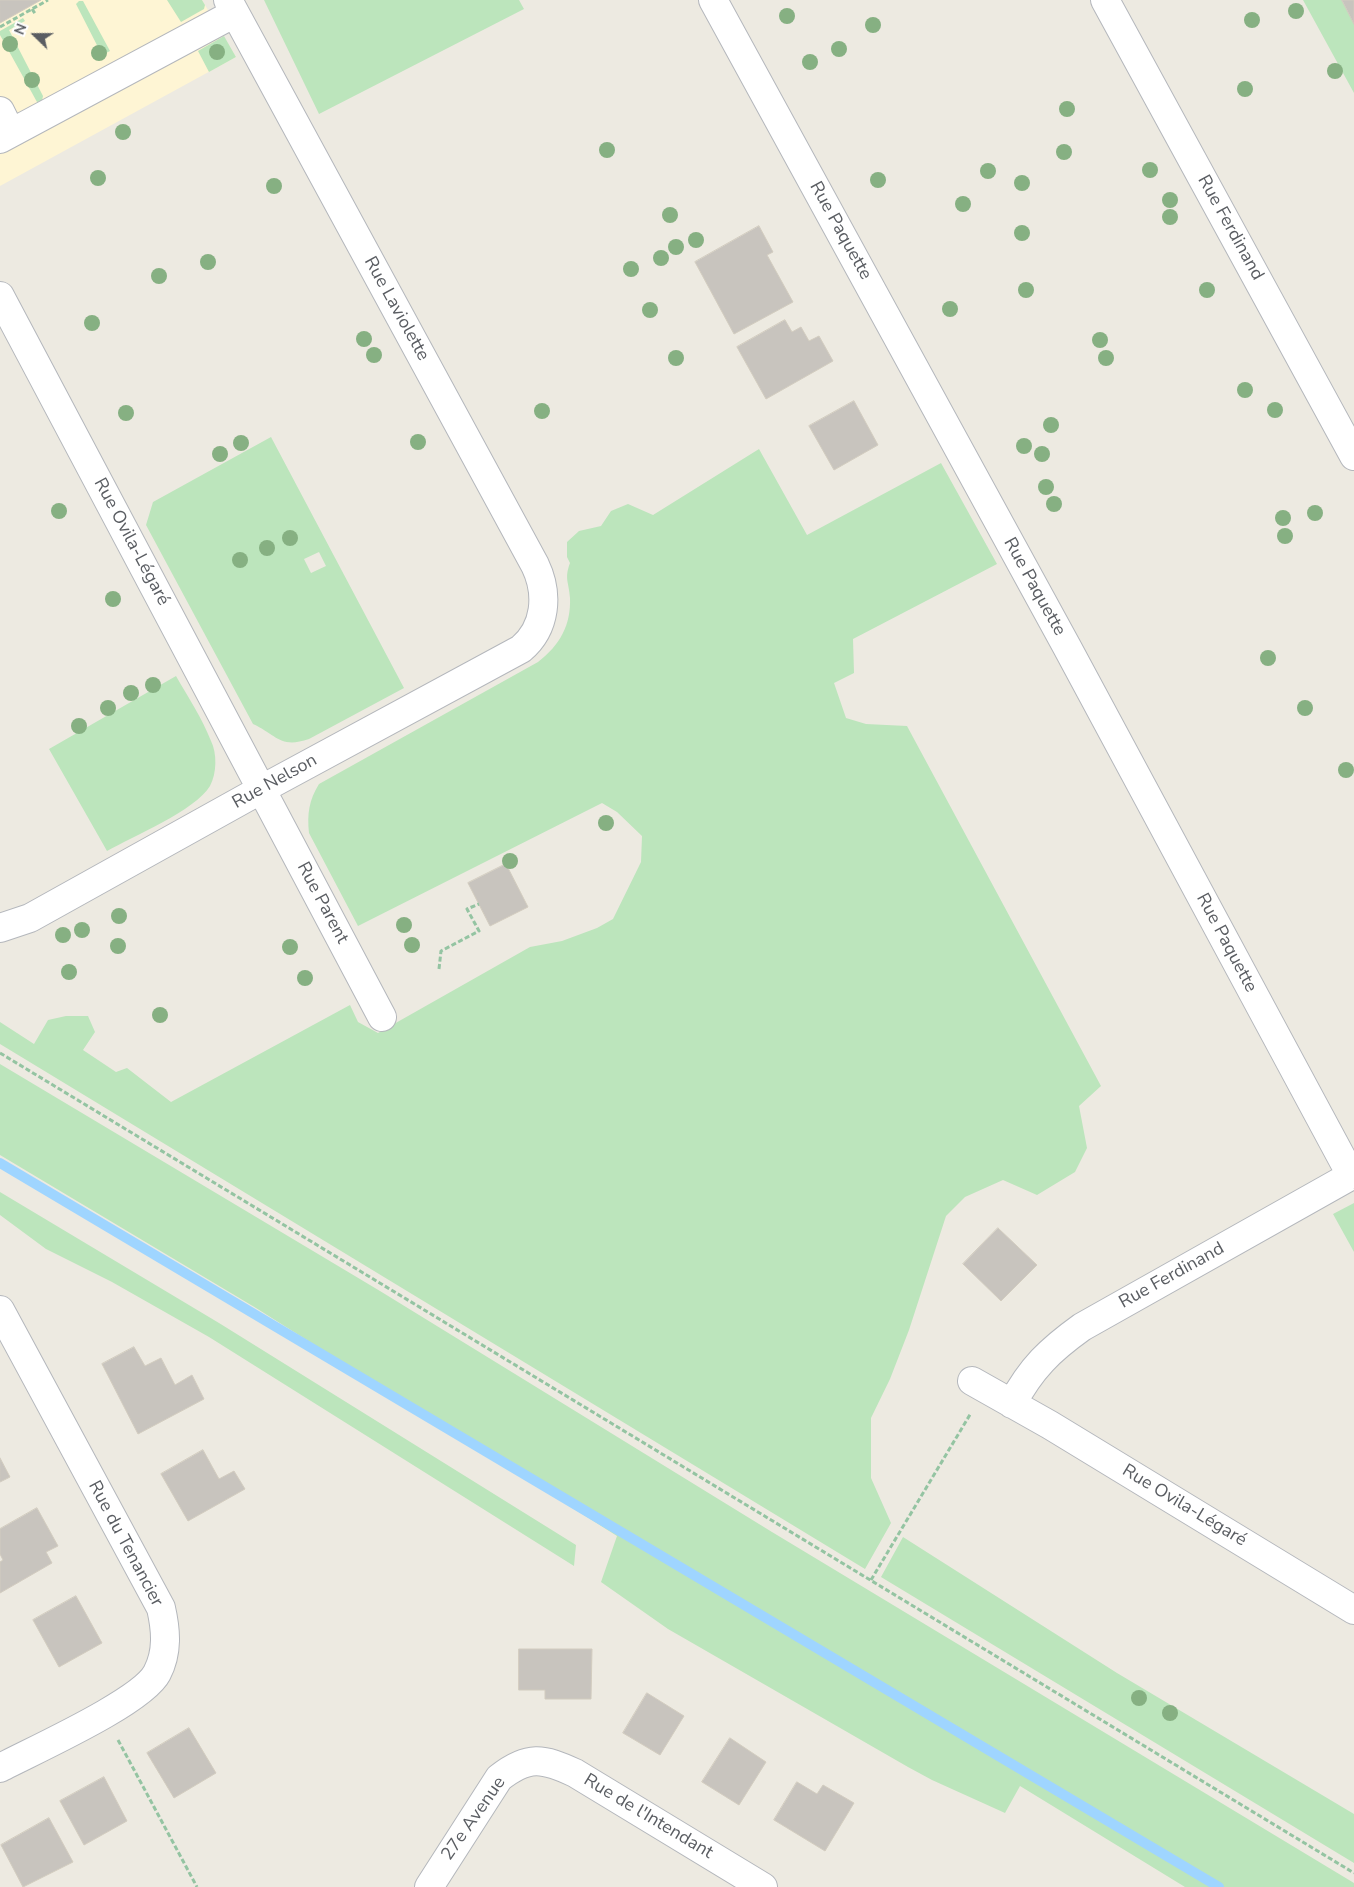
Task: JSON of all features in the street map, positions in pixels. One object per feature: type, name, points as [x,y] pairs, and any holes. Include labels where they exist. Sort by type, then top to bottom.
[{"type":"street","name":"Rue Paquette","points":[[713,0],[1068,648],[1353,1175]]},
{"type":"street","name":"Rue Ferdinand","points":[[1105,0],[1354,456]]},
{"type":"street","points":[[4,128],[231,6]]},
{"type":"street","name":"Rue Laviolette","points":[[231,6],[535,565],[542,585],[543,605],[540,623]]},
{"type":"street","name":"Rue Ovila-Légaré","points":[[0,296],[262,789]]},
{"type":"street","name":"Rue Nelson","points":[[0,928],[30,918],[262,789],[521,649],[533,636],[540,623]]},
{"type":"street","name":"Rue Parent","points":[[262,789],[382,1018]]},
{"type":"street","name":"Rue Ferdinand","points":[[1012,1404],[1033,1368],[1064,1340],[1082,1327],[1353,1175]]},
{"type":"street","name":"Rue du Tenancier","points":[[0,1310],[161,1608],[166,1628],[164,1651],[157,1673],[144,1689],[106,1712],[0,1768]]},
{"type":"street","name":"Rue Ovila-Légaré","points":[[973,1394],[1012,1404],[1354,1610]]},
{"type":"street","name":"27e Avenue","points":[[429,1887],[499,1778],[513,1767],[529,1761]]},
{"type":"street","name":"Rue de l'Intendant","points":[[529,1761],[550,1762],[575,1773],[763,1887]]},
{"type":"path","points":[[0,27],[48,0]]},
{"type":"path","points":[[32,8],[36,16]]},
{"type":"path","points":[[439,969],[441,951],[479,931],[467,909],[479,904]]},
{"type":"path","points":[[0,1053],[1354,1873]]},
{"type":"path","points":[[871,1580],[973,1394]]},
{"type":"path","points":[[116,1736],[197,1887]]},
{"type":"shaded area","points":[[0,0],[202,0],[236,57],[0,186]]},
{"type":"green space","points":[[167,0],[202,0],[205,5],[204,9],[181,22]]},
{"type":"green space","points":[[264,0],[519,0],[524,9],[319,114]]},
{"type":"green space","points":[[1303,0],[1342,0],[1354,24],[1354,93]]},
{"type":"green space","points":[[79,1],[83,1],[110,51],[102,55],[76,4]]},
{"type":"green space","points":[[23,18],[25,21],[9,30],[43,96],[42,101],[37,102],[0,35],[0,31]]},
{"type":"green space","points":[[224,36],[236,57],[209,72],[198,51]]},
{"type":"green space","points":[[271,437],[404,688],[309,739],[299,742],[285,742],[253,724],[146,525],[153,502]],"holes":[[[319,552],[326,566],[311,573],[304,559]]]},
{"type":"green space","points":[[759,449],[807,535],[941,463],[997,564],[853,639],[854,673],[834,683],[846,718],[866,724],[907,726],[1101,1086],[1079,1106],[1087,1148],[1075,1172],[1037,1195],[1003,1180],[965,1197],[946,1216],[909,1330],[890,1379],[871,1418],[871,1478],[891,1523],[865,1569],[0,1044],[0,1022],[34,1044],[48,1020],[66,1016],[88,1016],[95,1032],[83,1050],[116,1072],[127,1068],[171,1102],[350,1005],[358,1022],[378,1033],[530,947],[562,941],[597,928],[613,919],[641,862],[642,836],[617,812],[602,803],[358,926],[309,833],[308,820],[311,802],[319,784],[538,662],[552,649],[563,634],[569,617],[570,598],[567,577],[570,563],[567,557],[567,542],[579,531],[601,526],[611,511],[628,504],[653,515]]},
{"type":"green space","points":[[176,676],[199,716],[213,746],[215,763],[212,781],[203,795],[192,804],[147,831],[107,851],[49,749]]},
{"type":"green space","points":[[0,1064],[380,1291],[772,1532],[1354,1883],[1354,1887],[1185,1887],[1020,1786],[1005,1813],[932,1780],[668,1629],[601,1582],[617,1536],[256,1308],[0,1155]]},
{"type":"green space","points":[[0,1192],[219,1323],[576,1545],[574,1566],[209,1337],[112,1282],[46,1249],[0,1215]]},
{"type":"green space","points":[[1354,1203],[1354,1252],[1333,1214]]},
{"type":"green space","points":[[903,1537],[1117,1673],[1354,1814],[1354,1863],[881,1577]]},
{"type":"building","points":[[0,0],[41,0],[0,23]]},
{"type":"building","points":[[1342,0],[1354,0],[1354,24]]},
{"type":"building","points":[[759,226],[773,252],[767,255],[793,302],[734,334],[695,262]]},
{"type":"building","points":[[785,320],[792,332],[801,327],[809,341],[819,336],[833,361],[766,399],[737,347]]},
{"type":"building","points":[[854,401],[878,445],[834,470],[809,426]]},
{"type":"building","points":[[506,864],[528,907],[490,926],[468,883]]},
{"type":"building","points":[[998,1228],[1037,1265],[1001,1301],[963,1264]]},
{"type":"building","points":[[134,1347],[145,1366],[161,1358],[175,1385],[192,1375],[204,1399],[138,1434],[102,1364]]},
{"type":"building","points":[[203,1450],[219,1479],[234,1471],[245,1489],[188,1521],[161,1474]]},
{"type":"building","points":[[0,1458],[10,1477],[0,1482]]},
{"type":"building","points":[[37,1508],[58,1546],[46,1552],[52,1563],[0,1593],[0,1562],[3,1560],[0,1554],[0,1529]]},
{"type":"building","points":[[76,1596],[102,1643],[59,1667],[33,1620]]},
{"type":"building","points":[[519,1649],[592,1649],[591,1699],[545,1699],[545,1690],[519,1690]]},
{"type":"building","points":[[647,1693],[684,1716],[660,1755],[623,1733]]},
{"type":"building","points":[[189,1728],[216,1773],[174,1798],[147,1753]]},
{"type":"building","points":[[730,1738],[766,1762],[739,1805],[702,1782]]},
{"type":"building","points":[[104,1777],[127,1821],[84,1845],[60,1801]]},
{"type":"building","points":[[797,1782],[817,1794],[823,1785],[854,1803],[825,1851],[774,1820]]},
{"type":"building","points":[[49,1818],[73,1862],[23,1887],[1,1845]]},
{"type":"waterway","points":[[0,1163],[1219,1887]]}]
